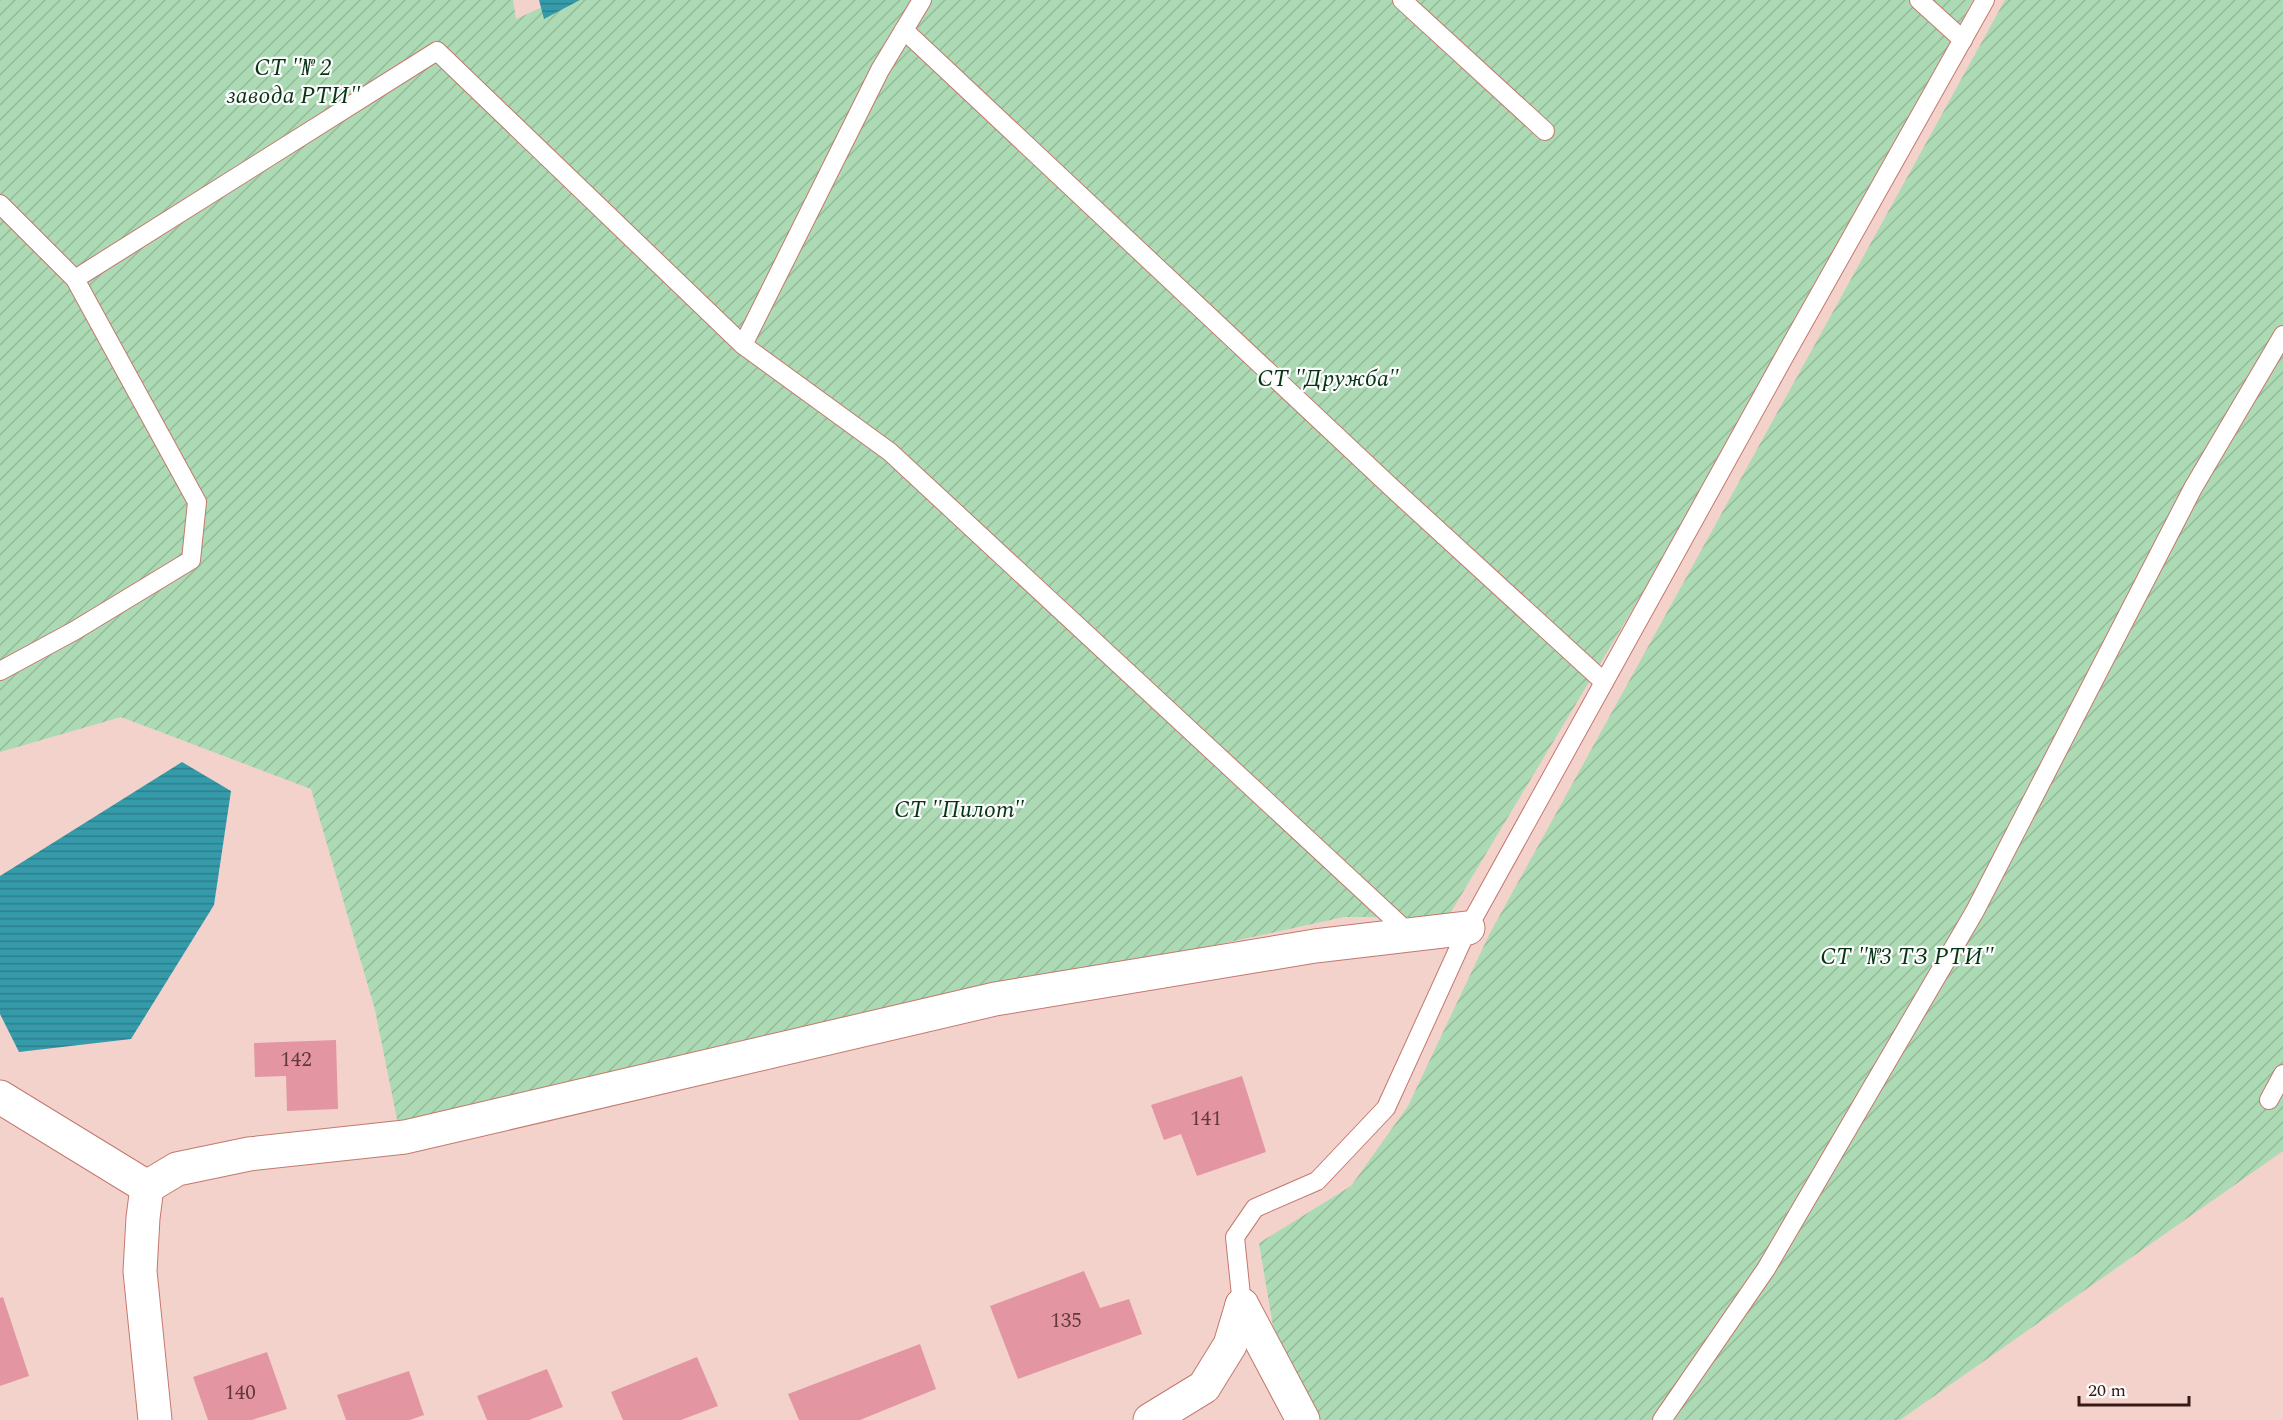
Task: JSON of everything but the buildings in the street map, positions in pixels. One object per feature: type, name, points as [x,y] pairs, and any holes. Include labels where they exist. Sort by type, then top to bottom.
[{"type":"street","points":[[147,1186],[177,1169],[249,1154],[405,1137],[995,999],[1315,946],[1468,928]]},
{"type":"street","points":[[0,1096],[147,1186]]},
{"type":"street","points":[[147,1186],[141,1270],[155,1420]]},
{"type":"street","points":[[1150,1420],[1204,1387],[1230,1345],[1242,1305]]},
{"type":"street","points":[[1242,1305],[1303,1420]]},
{"type":"lane","points":[[743,345],[880,70],[922,0]]},
{"type":"lane","points":[[1402,0],[1545,131]]},
{"type":"lane","points":[[1919,0],[1963,40]]},
{"type":"lane","points":[[1242,1305],[1235,1237],[1255,1209],[1317,1181],[1386,1108],[1468,928],[1985,0]]},
{"type":"lane","points":[[904,30],[1604,682]]},
{"type":"lane","points":[[75,279],[437,51],[743,345],[890,452],[1411,935]]},
{"type":"lane","points":[[0,204],[75,279],[197,502],[191,560],[74,631],[0,670]]},
{"type":"lane","points":[[1662,1420],[1766,1269],[1975,911],[2193,488],[2283,335]]},
{"type":"lane","points":[[2269,1100],[2283,1074]]},
{"type":"green space","name":"СТ \"Дружба\"","points":[[0,0],[513,0],[516,19],[558,0],[1973,0],[1783,359],[1448,917],[1344,917],[398,1124],[375,1010],[311,789],[121,717],[0,752]]},
{"type":"green space","name":"СТ \"№3 ТЗ РТИ\"","points":[[2005,0],[2283,0],[2283,1151],[1900,1420],[1321,1420],[1274,1332],[1259,1243],[1351,1186],[1408,1106],[1490,933]]},
{"type":"water","points":[[539,0],[580,0],[544,19]]},
{"type":"water","points":[[182,762],[231,791],[214,905],[131,1039],[19,1052],[0,1014],[0,876]]},
{"type":"park label","name":"СТ \"№ 2 завода РТИ\"","points":[[293,82]]},
{"type":"park label","name":"СТ \"Пилот\"","points":[[959,810]]}]
